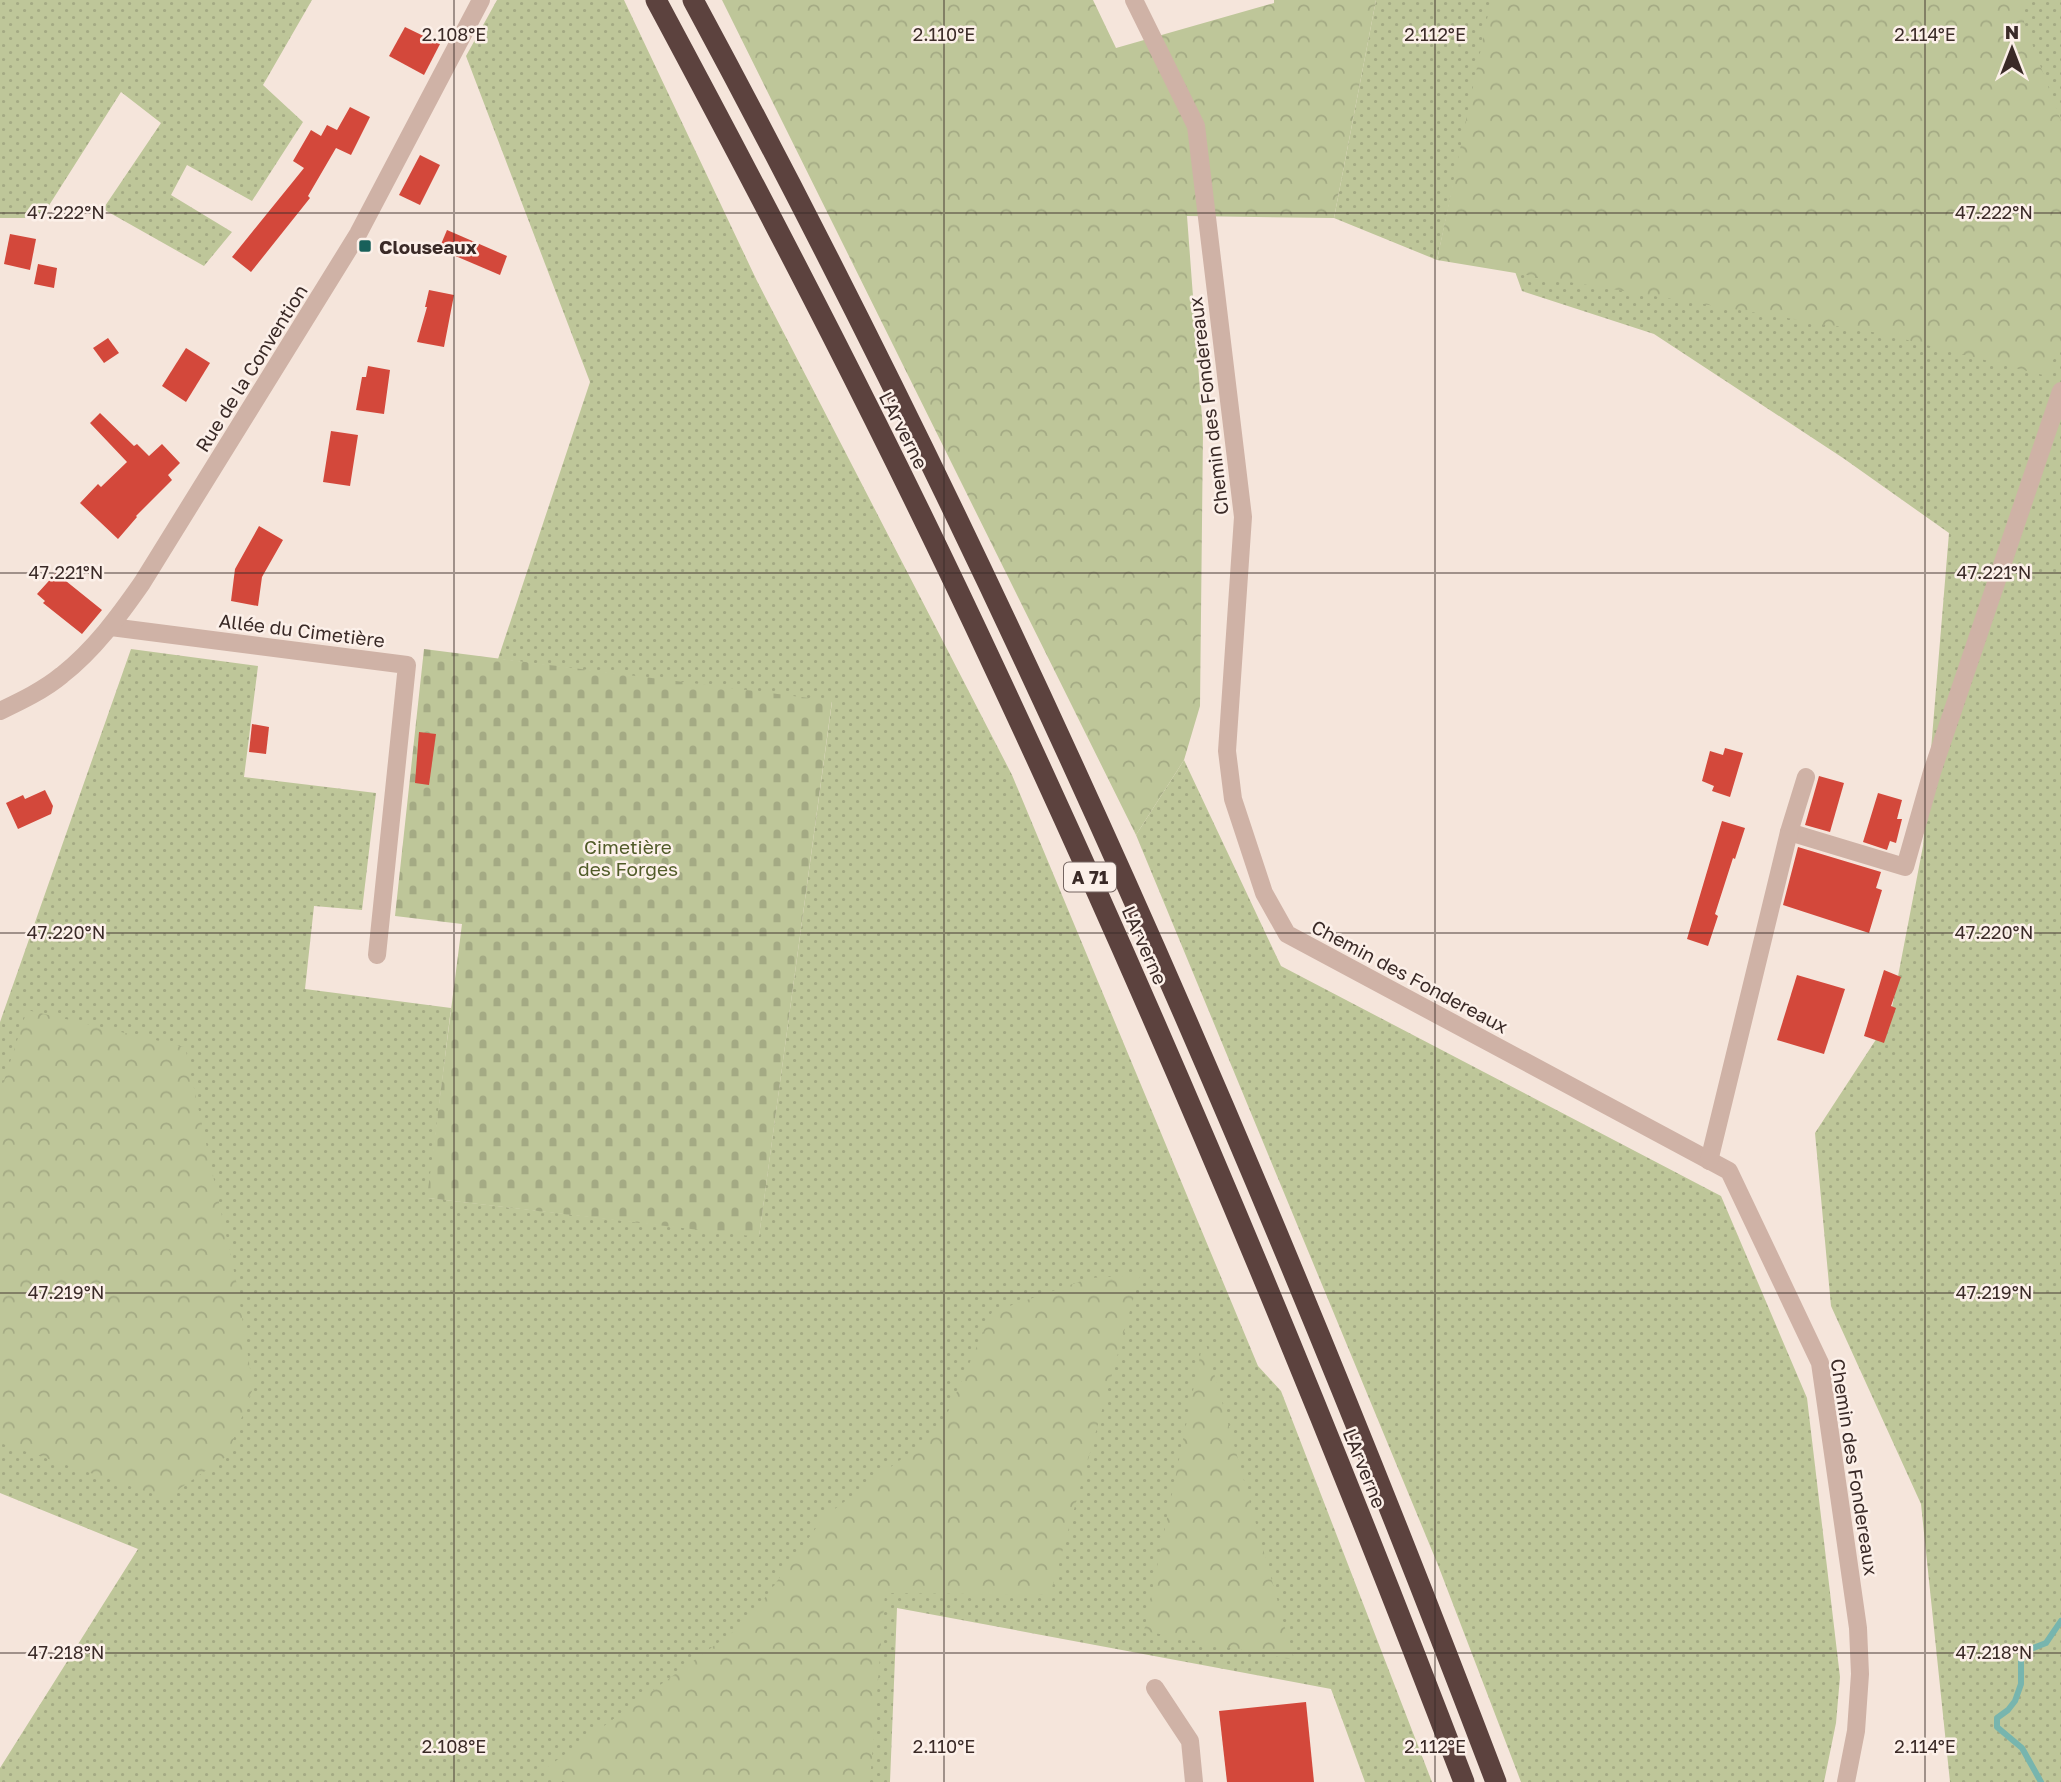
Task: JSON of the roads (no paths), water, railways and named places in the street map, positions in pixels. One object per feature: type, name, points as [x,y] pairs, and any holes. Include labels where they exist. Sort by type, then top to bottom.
[{"type":"highway","name":"L'Arverne","points":[[656,0],[904,480],[1073,839],[1263,1277],[1464,1782]]},
{"type":"highway","name":"L'Arverne","points":[[694,0],[832,262],[937,475],[1115,856],[1291,1265],[1496,1782]]},
{"type":"street","name":"Rue de la Convention","points":[[0,712],[63,675],[111,627],[142,583],[358,234],[481,0]]},
{"type":"street","name":"Chemin des Fondereaux","points":[[1134,0],[1196,126],[1243,517],[1227,751],[1233,799],[1264,893],[1287,934],[1729,1171],[1820,1363],[1858,1629],[1860,1674],[1856,1731],[1846,1782]]},
{"type":"street","points":[[1789,832],[1905,867],[1932,772],[2061,391]]},
{"type":"street","name":"Allée du Cimetière","points":[[111,627],[407,665],[377,955]]},
{"type":"street","points":[[1709,1161],[1789,832],[1806,777]]},
{"type":"street","points":[[1154,1688],[1190,1741],[1194,1782]]},
{"type":"waterway","points":[[2041,1782],[2022,1748],[1997,1727],[1997,1718],[2015,1701],[2021,1684],[2021,1660],[2028,1650],[2046,1643],[2061,1621]]},
{"type":"place","name":"Clouseaux","points":[[365,246]]},
{"type":"park label","name":"Cimetière des Forges","points":[[628,857]]}]
